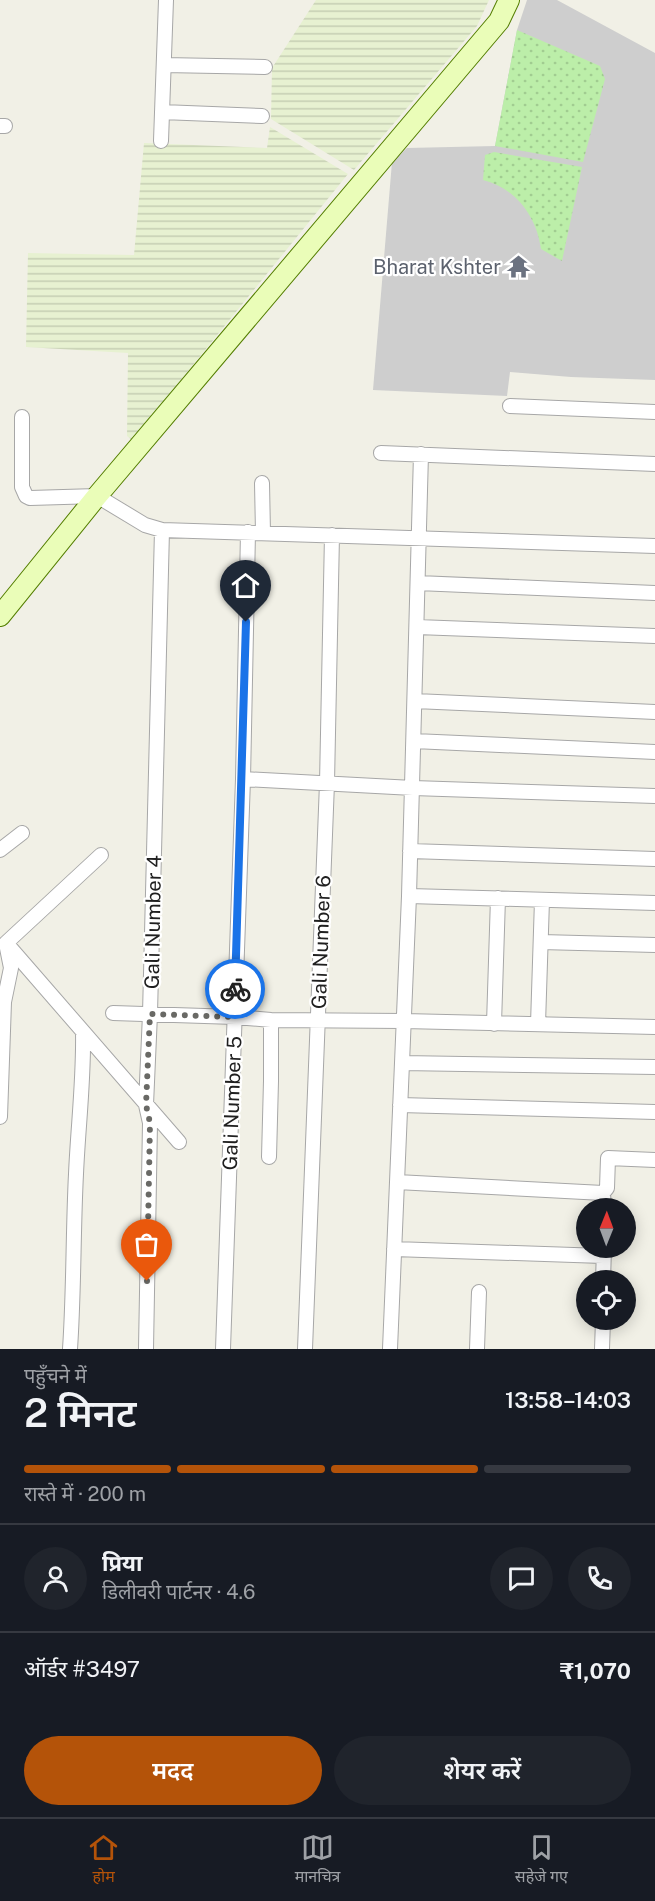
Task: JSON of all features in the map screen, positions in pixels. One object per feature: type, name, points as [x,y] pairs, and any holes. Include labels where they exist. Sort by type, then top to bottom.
[{"type":"street","points":[[161,141],[166,0]]},
{"type":"street","points":[[0,616],[97,496],[499,21],[509,0]]},
{"type":"street","points":[[164,65],[265,67]]},
{"type":"street","points":[[162,112],[262,116]]},
{"type":"street","points":[[510,406],[655,412]]},
{"type":"street","points":[[22,417],[22,487],[26,496],[30,498],[97,496],[144,525],[162,530],[655,546]]},
{"type":"street","points":[[381,453],[655,464]]},
{"type":"street","points":[[390,1349],[409,896],[421,454]]},
{"type":"street","points":[[262,483],[263,533]]},
{"type":"street","name":"Gali Number 4","points":[[146,1349],[150,1123],[146,1105],[162,530]]},
{"type":"street","name":"Gali Number 5","points":[[223,1349],[243,779],[248,532]]},
{"type":"street","name":"Gali Number 6","points":[[305,1349],[327,783],[332,535]]},
{"type":"street","points":[[418,583],[655,593]]},
{"type":"street","points":[[417,627],[655,636]]},
{"type":"street","points":[[415,701],[655,712]]},
{"type":"street","points":[[414,741],[655,752]]},
{"type":"street","points":[[243,779],[412,788],[655,796]]},
{"type":"street","points":[[0,850],[21,833]]},
{"type":"street","points":[[410,851],[655,859]]},
{"type":"street","points":[[3,939],[100,855]]},
{"type":"street","points":[[409,896],[655,903]]},
{"type":"street","points":[[494,1023],[498,898]]},
{"type":"street","points":[[538,1024],[542,900]]},
{"type":"street","points":[[3,939],[179,1142]]},
{"type":"street","points":[[0,1117],[5,968],[3,939]]},
{"type":"street","points":[[541,942],[655,945]]},
{"type":"street","points":[[5,968],[26,966]]},
{"type":"street","points":[[113,1013],[271,1020],[655,1027]]},
{"type":"street","points":[[268,1157],[271,1020]]},
{"type":"street","points":[[70,1349],[77,1136],[84,1057],[83,1032]]},
{"type":"street","points":[[402,1063],[655,1067]]},
{"type":"street","points":[[400,1105],[655,1112]]},
{"type":"street","points":[[150,1123],[164,1124]]},
{"type":"street","points":[[603,1198],[603,1193],[607,1188],[608,1158],[655,1161]]},
{"type":"street","points":[[396,1182],[603,1193]]},
{"type":"street","points":[[394,1249],[576,1252]]},
{"type":"street","points":[[477,1349],[479,1292]]},
{"type":"street","points":[[603,1330],[603,1349]]},
{"type":"shaded area","name":"Bharat Kshter","points":[[527,0],[557,0],[655,53],[655,380],[510,372],[507,396],[373,390],[392,162],[407,148],[495,146],[517,30]]},
{"type":"green space","points":[[316,0],[489,0],[477,26],[354,170],[271,119],[272,68]]},
{"type":"green space","points":[[517,30],[600,66],[605,79],[583,162],[495,146]]},
{"type":"green space","points":[[270,127],[348,174],[132,440],[127,436],[128,353],[26,347],[28,253],[134,255],[144,143],[267,148]]},
{"type":"green space","points":[[494,152],[582,167],[562,261],[541,249],[530,215],[515,197],[495,184],[483,180],[485,155]]},
{"type":"way so far","points":[[147,1281],[150,1123],[146,1105],[150,1014],[234,1017],[235,989]]},
{"type":"place","name":"Bharat Kshter","points":[[519,267]]},
{"type":"route","points":[[235,989],[246,622]]}]
